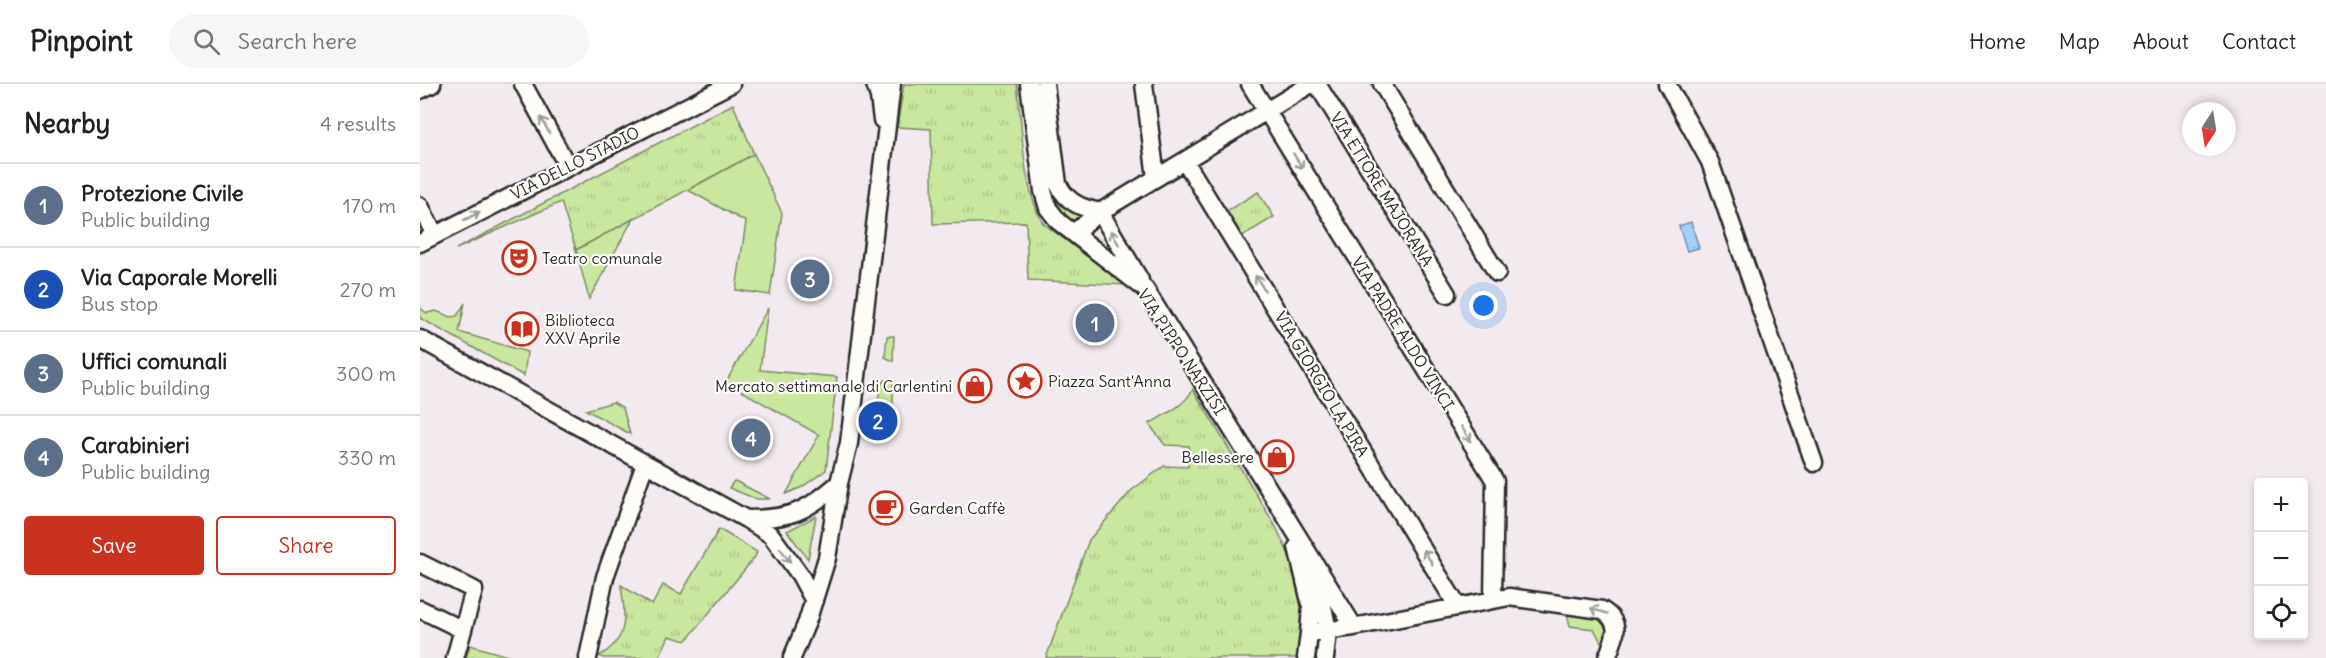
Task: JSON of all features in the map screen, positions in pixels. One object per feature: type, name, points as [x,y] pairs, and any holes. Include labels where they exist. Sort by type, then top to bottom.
[{"type":"street","points":[[420,90],[432,84]]},
{"type":"street","points":[[523,84],[568,166]]},
{"type":"street","name":"VIA DELLO STADIO","points":[[420,243],[731,84]]},
{"type":"street","points":[[875,84],[881,107],[884,151]]},
{"type":"street","points":[[792,658],[814,601],[827,558],[839,483],[849,443],[892,84]]},
{"type":"street","name":"VIA PIPPO NARZISI","points":[[1029,84],[1042,190],[1048,208],[1059,222],[1145,289],[1354,627]]},
{"type":"street","points":[[1045,84],[1058,184],[1062,193],[1082,208],[1100,212],[1145,289]]},
{"type":"street","points":[[1144,84],[1156,178]]},
{"type":"street","name":"VIA PADRE ALDO VINCI","points":[[1250,84],[1494,481],[1493,599]]},
{"type":"street","points":[[1073,233],[1100,212],[1311,84]]},
{"type":"street","name":"VIA ETTORE MAJORANA","points":[[1317,84],[1447,294]]},
{"type":"street","points":[[1382,84],[1497,273]]},
{"type":"street","points":[[1667,84],[1710,162],[1814,463]]},
{"type":"street","name":"VIA GIORGIO LA PIRA","points":[[1185,161],[1458,607]]},
{"type":"street","points":[[420,206],[435,235]]},
{"type":"street","points":[[420,339],[771,535],[800,575],[814,601]]},
{"type":"street","points":[[588,658],[605,577],[645,464]]},
{"type":"street","points":[[746,519],[786,517],[805,509],[839,483]]},
{"type":"street","points":[[1294,531],[1311,606],[1306,658]]},
{"type":"street","points":[[420,563],[474,590],[455,658]]},
{"type":"street","points":[[1316,567],[1328,631],[1325,658]]},
{"type":"street","points":[[1309,633],[1354,627],[1493,599],[1528,598],[1602,610],[1611,615],[1616,624],[1616,633],[1607,658]]},
{"type":"street","points":[[420,609],[463,630]]},
{"type":"green space","points":[[904,84],[1017,84],[1030,191],[1043,223],[1125,285],[1028,280],[1026,222],[933,224],[931,129],[897,127]]},
{"type":"green space","points":[[1039,84],[1054,188],[1080,216],[1078,220],[1072,222],[1061,215],[1051,199]]},
{"type":"green space","points":[[733,104],[754,154],[576,250],[561,202],[456,249]]},
{"type":"green space","points":[[754,154],[782,213],[770,295],[736,290],[746,222],[688,190]]},
{"type":"green space","points":[[1258,192],[1274,217],[1241,237],[1225,212]]},
{"type":"green space","points":[[633,219],[589,299],[576,250]]},
{"type":"green space","points":[[465,303],[459,332],[527,352],[524,376],[420,318],[420,308],[427,313],[436,311],[451,317],[457,316]]},
{"type":"green space","points":[[768,308],[760,370],[837,377],[826,470],[802,487],[786,494],[819,435],[726,382]]},
{"type":"green space","points":[[887,336],[894,336],[893,361],[885,357]]},
{"type":"green space","points":[[885,380],[893,380],[893,405],[878,405],[880,386]]},
{"type":"green space","points":[[1193,389],[1276,527],[1289,555],[1302,604],[1297,658],[1046,658],[1089,540],[1132,490],[1164,466],[1188,467],[1189,446],[1165,445],[1149,424],[1185,401]]},
{"type":"green space","points":[[613,402],[623,408],[630,434],[586,410]]},
{"type":"green space","points":[[734,481],[770,499],[756,499],[729,488]]},
{"type":"green space","points":[[816,516],[808,559],[787,531]]},
{"type":"green space","points":[[719,529],[757,552],[686,641],[669,636],[659,658],[603,658],[599,656],[616,642],[621,634],[624,607],[621,585],[652,605],[663,585],[681,594]]},
{"type":"green space","points":[[1567,614],[1599,619],[1607,630],[1605,638],[1601,642],[1594,629],[1570,626]]},
{"type":"green space","points":[[470,645],[514,658],[466,658]]},
{"type":"water","points":[[1691,222],[1699,248],[1687,251],[1679,226]]},
{"type":"place","name":"Teatro comunale","points":[[519,258]]},
{"type":"place","name":"Uffici comunali","points":[[810,279]]},
{"type":"place","name":"Protezione Civile","points":[[1095,323]]},
{"type":"place","name":"Biblioteca XXV Aprile","points":[[522,329]]},
{"type":"place","name":"Piazza Sant'Anna","points":[[1025,381]]},
{"type":"place","name":"Mercato settimanale di Carlentini","points":[[975,386]]},
{"type":"place","name":"Via Caporale Morelli","points":[[878,421]]},
{"type":"place","name":"Carabinieri","points":[[751,438]]},
{"type":"place","name":"Bellessere","points":[[1277,457]]},
{"type":"place","name":"Garden Caffè","points":[[886,508]]}]
